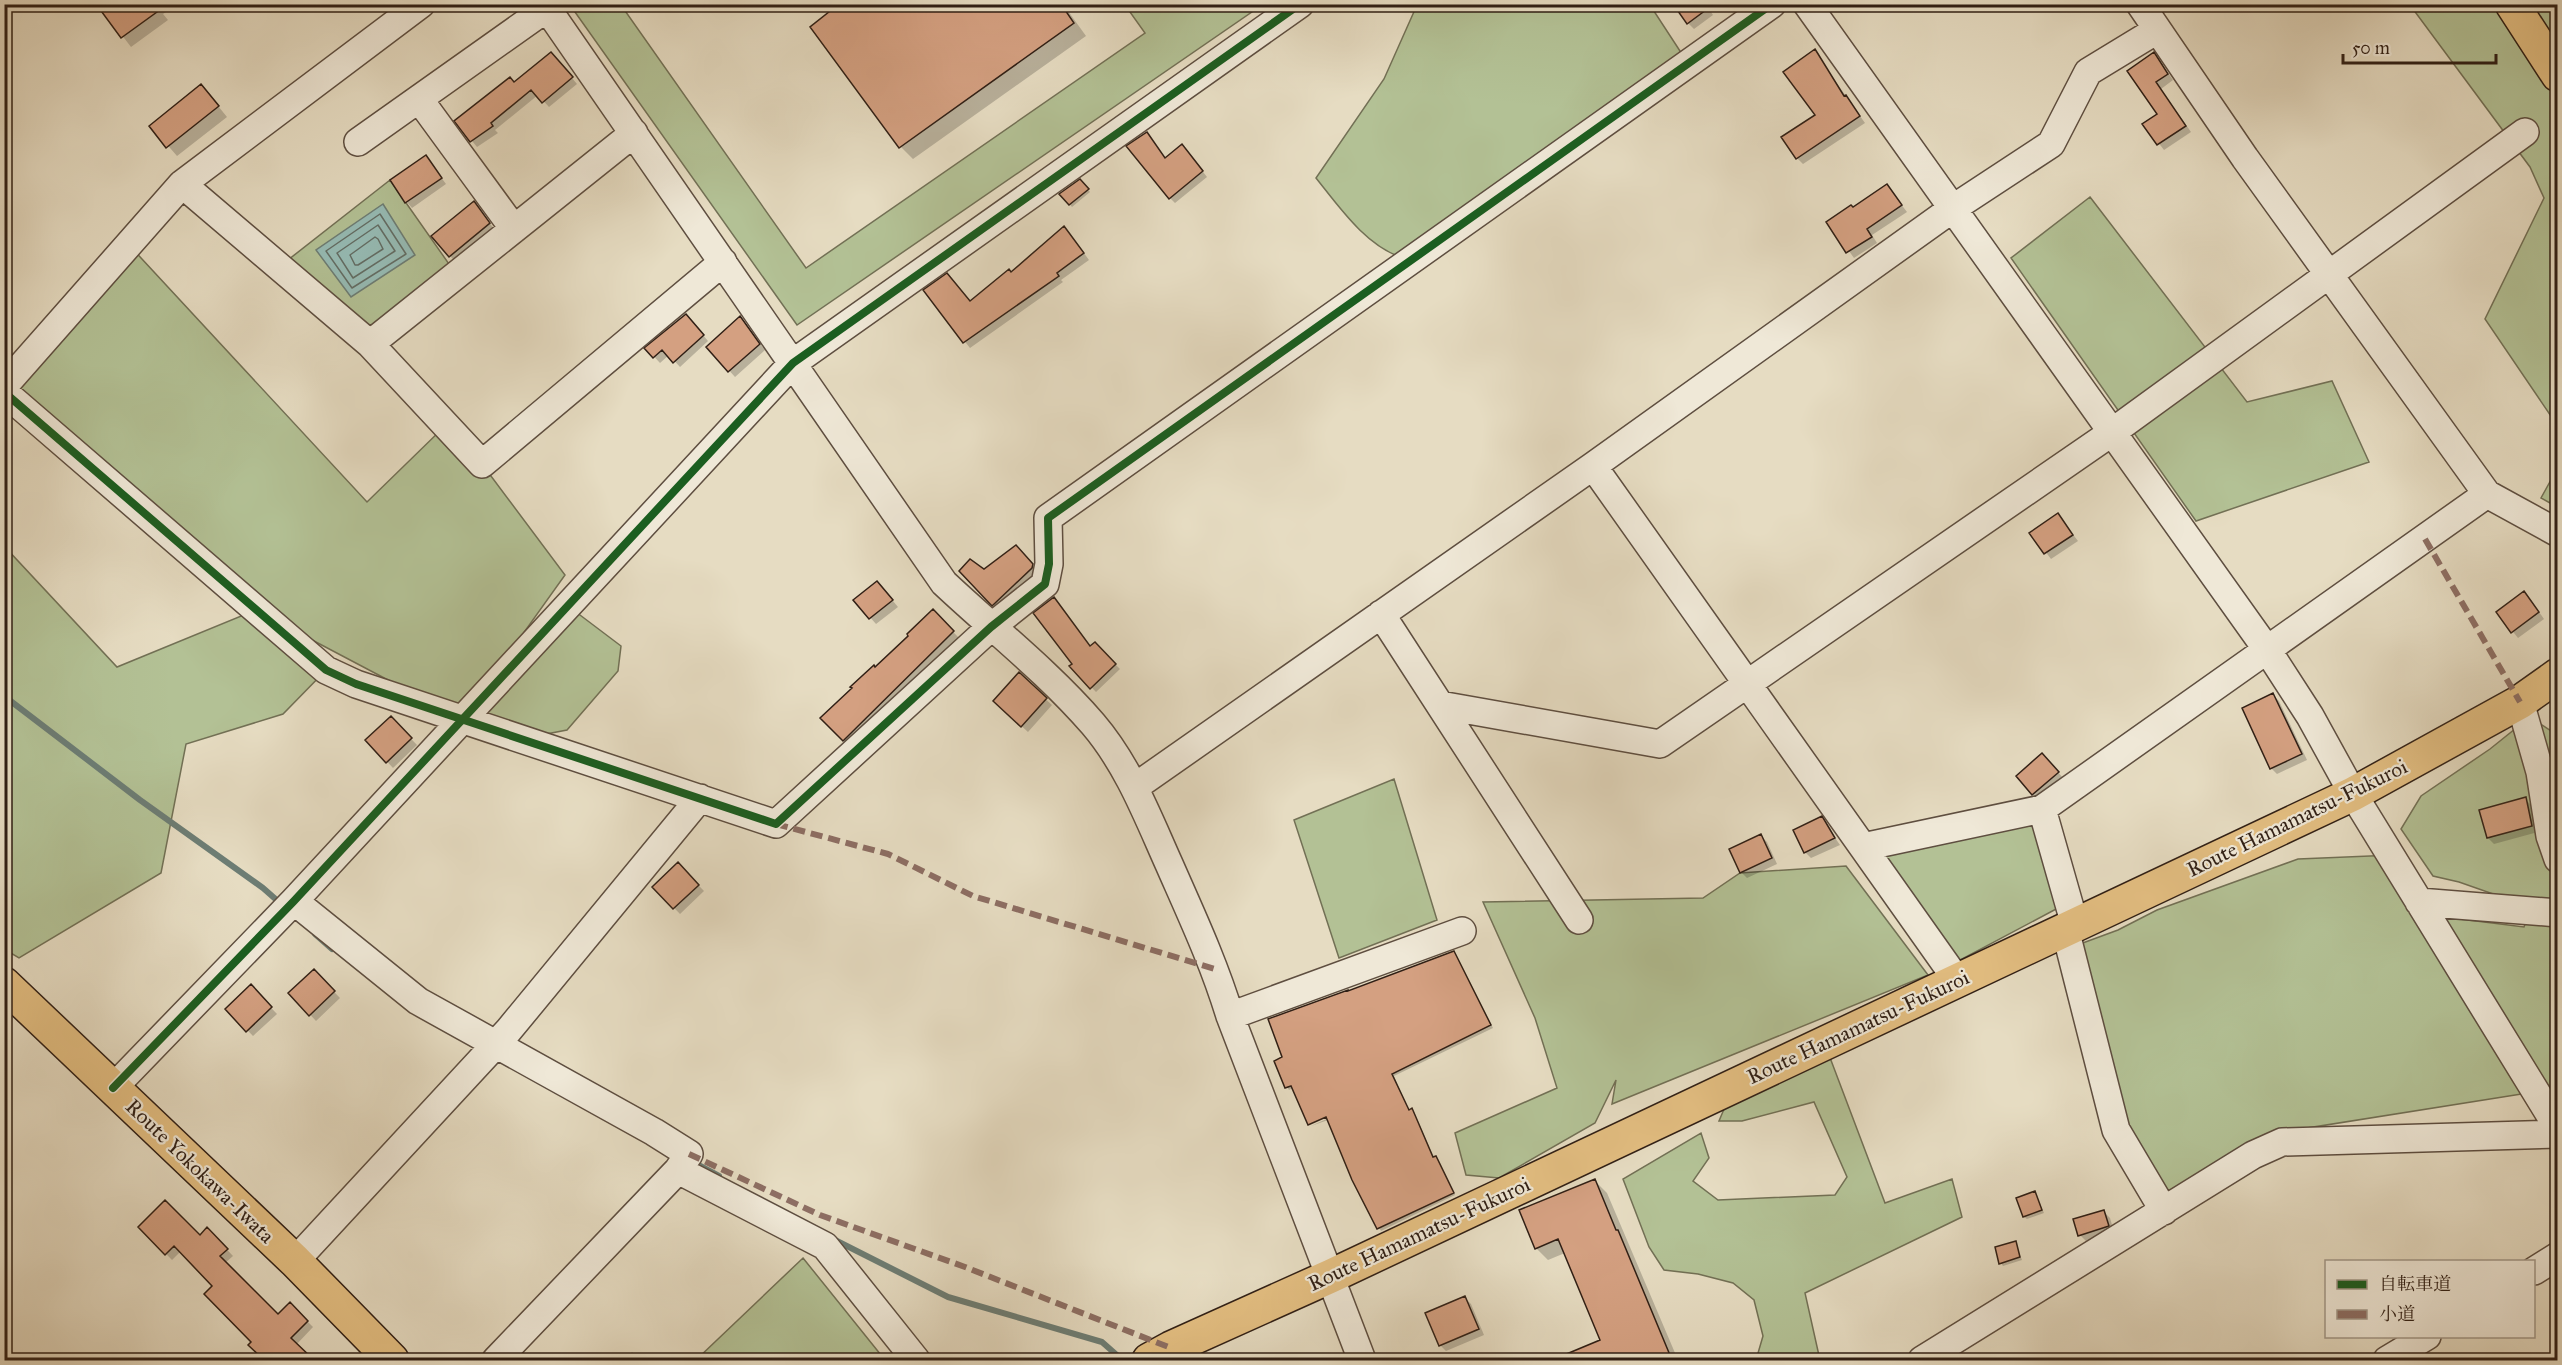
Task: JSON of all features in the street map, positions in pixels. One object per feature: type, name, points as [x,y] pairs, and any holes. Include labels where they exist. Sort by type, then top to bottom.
[{"type":"main road","points":[[2512,4],[2558,75]]},
{"type":"main road","name":"Route Hamamatsu-Fukuroi","points":[[1149,1360],[2352,794],[2520,702],[2558,675]]},
{"type":"main road","name":"Route Yokokawa-Iwata","points":[[4,984],[295,1261],[392,1360]]},
{"type":"street","points":[[4,386],[182,184],[421,4]]},
{"type":"street","points":[[113,1088],[294,901],[792,363],[1300,4]]},
{"type":"street","points":[[4,392],[326,670],[356,684],[776,824],[991,627],[1045,584],[1049,564],[1048,518],[1772,4]]},
{"type":"street","points":[[1807,4],[2110,433],[2268,651],[2310,716],[2352,794],[2558,1128]]},
{"type":"street","points":[[2140,4],[2245,159],[2487,494],[2558,532]]},
{"type":"street","points":[[358,142],[546,6],[944,583],[1041,670],[1093,724],[1115,752],[1135,787],[1215,969],[1230,1016],[1362,1360]]},
{"type":"street","points":[[1135,787],[1593,466],[1952,209],[2051,144],[2088,72],[2157,30]]},
{"type":"street","points":[[419,99],[514,229]]},
{"type":"street","points":[[1440,705],[1660,744],[2110,433],[2525,132]]},
{"type":"street","points":[[370,344],[634,133]]},
{"type":"street","points":[[182,184],[370,344],[482,464],[723,262]]},
{"type":"street","points":[[1593,466],[1957,981]]},
{"type":"street","points":[[1863,847],[2043,809],[2487,494]]},
{"type":"street","points":[[1382,614],[1579,920]]},
{"type":"street","points":[[2520,702],[2540,772],[2550,836],[2558,859]]},
{"type":"street","points":[[295,1261],[490,1050],[700,798]]},
{"type":"street","points":[[2043,809],[2116,1130],[2164,1211]]},
{"type":"street","points":[[294,901],[417,1001],[490,1050],[654,1132],[682,1165],[825,1246],[916,1360]]},
{"type":"street","points":[[2419,902],[2558,913]]},
{"type":"street","points":[[1230,1016],[1462,931]]},
{"type":"street","points":[[1922,1360],[2253,1155],[2282,1142],[2558,1134]]},
{"type":"street","points":[[496,1360],[682,1165]]},
{"type":"street","points":[[2535,1270],[2558,1256]]},
{"type":"street","points":[[2387,1360],[2424,1338]]},
{"type":"green space","points":[[570,5],[621,5],[806,268],[1145,33],[1125,5],[1262,5],[797,325]]},
{"type":"green space","points":[[1417,5],[1650,5],[1680,51],[1678,71],[1403,258],[1377,245],[1355,225],[1316,178],[1384,79]]},
{"type":"green space","points":[[2410,5],[2557,5],[2557,425],[2485,319],[2544,198],[2530,167]]},
{"type":"green space","points":[[390,180],[456,274],[370,344],[279,267]]},
{"type":"green space","points":[[2090,197],[2247,402],[2332,381],[2369,462],[2196,521],[2011,258]]},
{"type":"green space","points":[[129,245],[367,502],[446,425],[482,464],[565,575],[462,719],[259,612],[326,670],[283,714],[186,744],[161,873],[19,958],[4,949],[4,546],[117,667],[256,610],[5,392]]},
{"type":"green space","points":[[2557,469],[2557,507],[2541,498]]},
{"type":"green space","points":[[576,612],[621,646],[618,671],[567,730],[520,739],[478,714]]},
{"type":"green space","points":[[2530,717],[2557,735],[2557,901],[2496,895],[2433,876],[2401,829],[2421,796],[2490,749]]},
{"type":"green space","points":[[1394,779],[1437,920],[1339,958],[1294,820]]},
{"type":"green space","points":[[2042,809],[2058,908],[1947,967],[1871,859]]},
{"type":"green space","points":[[2394,855],[2452,918],[2524,927],[2530,911],[2557,916],[2557,1094],[2547,1090],[2282,1132],[2162,1200],[2117,1120],[2080,944],[2118,930],[2157,910],[2298,859]]},
{"type":"green space","points":[[1846,866],[1928,975],[1612,1104],[1616,1080],[1595,1123],[1499,1178],[1466,1175],[1455,1133],[1557,1088],[1535,1018],[1483,902],[1703,898],[1740,873]]},
{"type":"green space","points":[[1829,1055],[1885,1203],[1952,1179],[1962,1217],[1805,1293],[1820,1360],[1756,1360],[1763,1336],[1754,1300],[1733,1283],[1698,1274],[1664,1270],[1649,1247],[1623,1179],[1701,1133],[1709,1158],[1693,1181],[1718,1200],[1835,1195],[1847,1177],[1814,1102],[1742,1121],[1719,1121],[1727,1102]]},
{"type":"green space","points":[[803,1258],[885,1360],[696,1360]]},
{"type":"water","points":[[383,204],[415,255],[351,297],[316,250]]},
{"type":"building","points":[[96,4],[168,4],[121,38]]},
{"type":"building","points":[[839,4],[1061,4],[1074,23],[899,148],[810,27]]},
{"type":"building","points":[[1673,4],[1714,4],[1687,24]]},
{"type":"building","points":[[1815,49],[1844,96],[1846,95],[1860,116],[1796,159],[1781,137],[1815,115],[1783,72]]},
{"type":"building","points":[[551,52],[573,77],[542,103],[531,90],[491,123],[493,126],[470,142],[454,121],[510,77],[514,82]]},
{"type":"building","points":[[2154,52],[2168,74],[2156,82],[2186,126],[2157,145],[2142,124],[2157,114],[2127,71]]},
{"type":"building","points":[[201,84],[219,106],[166,148],[149,126]]},
{"type":"building","points":[[1147,132],[1165,158],[1182,144],[1203,171],[1169,199],[1126,146]]},
{"type":"building","points":[[426,155],[442,178],[405,203],[390,180]]},
{"type":"building","points":[[1080,179],[1089,189],[1069,205],[1059,194]]},
{"type":"building","points":[[1887,184],[1902,205],[1867,229],[1872,237],[1846,253],[1826,222]]},
{"type":"building","points":[[474,201],[490,223],[449,257],[431,236]]},
{"type":"building","points":[[1064,226],[1084,253],[1057,273],[1059,276],[963,343],[923,290],[947,273],[970,301],[1009,269],[1011,272]]},
{"type":"building","points":[[686,314],[704,335],[673,363],[662,350],[653,358],[644,348]]},
{"type":"building","points":[[740,316],[760,344],[728,372],[706,347]]},
{"type":"building","points":[[2058,513],[2073,535],[2044,554],[2029,533]]},
{"type":"building","points":[[1016,545],[1033,564],[1032,568],[992,606],[959,571],[970,559],[984,569]]},
{"type":"building","points":[[877,581],[893,600],[869,619],[853,600]]},
{"type":"building","points":[[2524,591],[2539,612],[2511,633],[2496,612]]},
{"type":"building","points":[[1054,597],[1090,646],[1095,642],[1116,664],[1090,689],[1069,666],[1072,664],[1033,613]]},
{"type":"building","points":[[933,609],[954,631],[843,741],[820,718],[852,688],[850,687],[908,636],[907,634]]},
{"type":"building","points":[[1019,672],[1047,698],[1021,727],[993,701]]},
{"type":"building","points":[[2273,693],[2302,754],[2270,769],[2242,708]]},
{"type":"building","points":[[391,716],[412,738],[386,763],[365,740]]},
{"type":"building","points":[[2042,753],[2059,772],[2032,795],[2016,776]]},
{"type":"building","points":[[2526,797],[2532,826],[2487,838],[2479,810]]},
{"type":"building","points":[[1822,816],[1835,838],[1804,853],[1793,830]]},
{"type":"building","points":[[1761,834],[1772,858],[1740,873],[1729,849]]},
{"type":"building","points":[[678,862],[699,885],[673,909],[652,887]]},
{"type":"building","points":[[1454,951],[1491,1025],[1392,1074],[1409,1110],[1412,1108],[1433,1157],[1436,1156],[1454,1193],[1377,1229],[1352,1180],[1326,1117],[1308,1125],[1291,1086],[1285,1088],[1274,1061],[1282,1057],[1268,1019]]},
{"type":"building","points":[[314,969],[335,991],[309,1016],[288,993]]},
{"type":"building","points":[[251,984],[272,1007],[246,1032],[225,1009]]},
{"type":"building","points":[[1595,1179],[1672,1360],[1552,1360],[1600,1340],[1558,1239],[1535,1249],[1519,1210]]},
{"type":"building","points":[[2035,1191],[2042,1210],[2023,1217],[2016,1198]]},
{"type":"building","points":[[165,1200],[200,1235],[207,1227],[228,1249],[220,1256],[278,1314],[290,1302],[308,1321],[291,1338],[314,1360],[264,1360],[248,1345],[251,1342],[204,1294],[212,1286],[174,1246],[165,1255],[138,1227]]},
{"type":"building","points":[[2104,1210],[2109,1226],[2078,1236],[2073,1219]]},
{"type":"building","points":[[2016,1241],[2020,1257],[1999,1264],[1995,1247]]},
{"type":"building","points":[[1465,1296],[1479,1329],[1439,1346],[1425,1313]]},
{"type":"waterway","points":[[4,696],[140,800],[263,888],[280,903]]},
{"type":"waterway","points":[[315,934],[332,949]]},
{"type":"waterway","points":[[691,1161],[719,1176]]},
{"type":"waterway","points":[[833,1239],[948,1297],[1102,1342],[1119,1357]]},
{"type":"marked path","points":[[2425,539],[2520,702]]},
{"type":"marked path","points":[[776,824],[888,854],[973,896],[1215,969]]},
{"type":"marked path","points":[[689,1154],[820,1215],[965,1267],[1171,1348]]},
{"type":"cycle path","points":[[113,1088],[294,901],[793,363],[1300,4]]},
{"type":"cycle path","points":[[4,392],[326,670],[356,684],[776,824],[991,627],[1045,584],[1049,564],[1048,518],[1772,4]]}]
